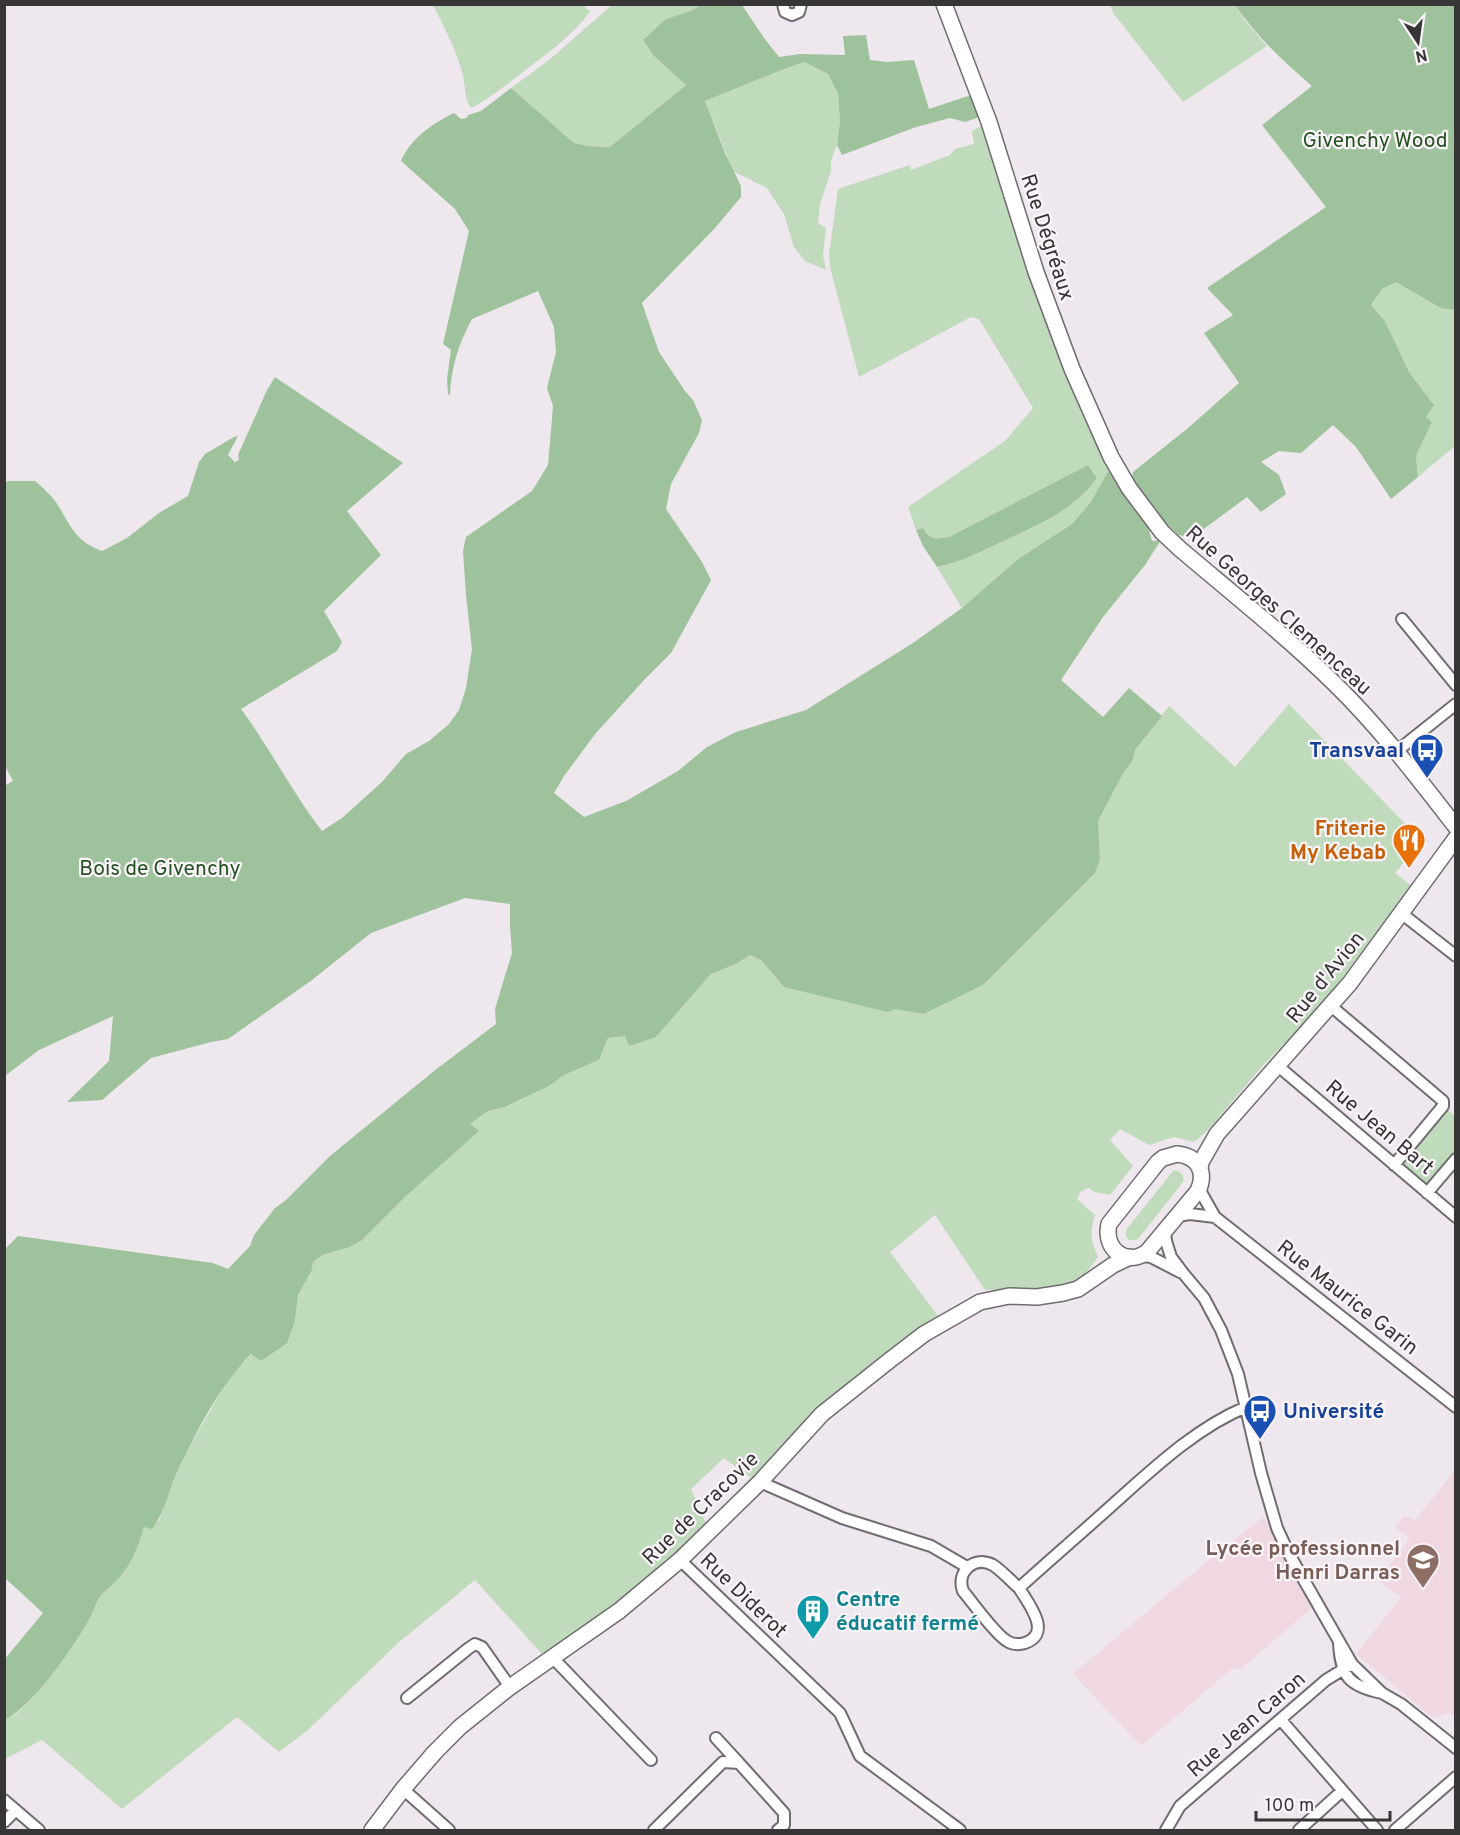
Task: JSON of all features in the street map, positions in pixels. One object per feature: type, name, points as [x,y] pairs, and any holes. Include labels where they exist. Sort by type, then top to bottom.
[{"type":"street","points":[[783,4],[785,12],[792,15],[799,12],[801,4]]},
{"type":"street","name":"Rue Dégréaux","points":[[944,4],[989,122],[1032,262],[1054,324],[1111,457],[1123,478]]},
{"type":"street","name":"Rue Georges Clemenceau","points":[[1123,478],[1138,502],[1162,532],[1336,684],[1394,750],[1455,827]]},
{"type":"street","points":[[1402,619],[1455,685]]},
{"type":"street","points":[[1394,750],[1402,747],[1455,704]]},
{"type":"street","name":"Rue d'Avion","points":[[1200,1169],[1201,1162],[1217,1134],[1331,1006],[1455,838]]},
{"type":"street","points":[[1401,913],[1455,956]]},
{"type":"street","points":[[1331,1006],[1443,1101],[1443,1106],[1394,1165]]},
{"type":"street","name":"Rue Jean Bart","points":[[1278,1066],[1455,1217]]},
{"type":"street","name":"Rue d'Avion","points":[[1108,1241],[1109,1224],[1158,1162],[1168,1155],[1181,1154],[1217,1134]]},
{"type":"street","points":[[1181,1154],[1194,1159],[1200,1169],[1200,1187]]},
{"type":"street","points":[[1427,1193],[1455,1160]]},
{"type":"street","name":"Rue de Cracovie","points":[[372,1830],[403,1789],[460,1727],[510,1687],[622,1609],[680,1560],[760,1482],[822,1414],[890,1359],[924,1334],[980,1302],[1009,1296],[1037,1297],[1064,1293],[1078,1288],[1113,1265],[1147,1252],[1200,1187]]},
{"type":"street","name":"Rue Maurice Garin","points":[[1200,1187],[1215,1217],[1455,1407]]},
{"type":"street","points":[[1178,1216],[1190,1214],[1215,1217]]},
{"type":"street","points":[[1165,1231],[1168,1250],[1183,1274],[1204,1298],[1221,1330],[1238,1374],[1261,1473],[1277,1528],[1289,1554],[1339,1642],[1351,1680],[1401,1704],[1455,1748]]},
{"type":"street","points":[[1108,1241],[1117,1253],[1151,1257],[1183,1274]]},
{"type":"street","points":[[1091,1280],[1105,1259],[1108,1241]]},
{"type":"street","points":[[1019,1588],[1158,1464],[1211,1426],[1246,1407]]},
{"type":"street","points":[[760,1482],[843,1518],[931,1546],[967,1567]]},
{"type":"street","name":"Rue Diderot","points":[[680,1560],[840,1713],[860,1756],[960,1830]]},
{"type":"street","points":[[981,1562],[993,1566],[1019,1588],[1037,1617],[1038,1625],[1034,1638],[1015,1645],[1003,1639],[963,1591],[962,1576],[967,1567],[981,1562]]},
{"type":"street","points":[[408,1698],[468,1648],[476,1644],[482,1647],[510,1687]]},
{"type":"street","points":[[553,1658],[651,1761]]},
{"type":"street","name":"Rue Jean Caron","points":[[1166,1830],[1180,1806],[1326,1680],[1348,1667]]},
{"type":"street","points":[[1281,1720],[1377,1830]]},
{"type":"street","points":[[716,1738],[784,1813],[784,1825],[778,1830]]},
{"type":"street","points":[[654,1830],[723,1762],[739,1763]]},
{"type":"street","points":[[1395,1830],[1455,1777]]},
{"type":"street","points":[[403,1789],[448,1830]]},
{"type":"street","points":[[1299,1830],[1342,1791]]},
{"type":"street","points":[[4,1800],[39,1830]]},
{"type":"street","points":[[4,1822],[15,1811]]},
{"type":"shaded area","name":"Lycée professionnel Henri Darras","points":[[1455,1471],[1455,1717],[1450,1713],[1433,1718],[1356,1654],[1401,1597],[1378,1580],[1410,1538],[1395,1527],[1404,1516],[1415,1520]]},
{"type":"shaded area","points":[[1263,1517],[1315,1605],[1240,1670],[1233,1668],[1141,1746],[1073,1674]]},
{"type":"green space","points":[[583,4],[591,10],[565,39],[514,79],[471,108],[457,57],[433,5]]},
{"type":"green space","points":[[612,5],[701,5],[666,19],[654,56],[686,85],[610,147],[574,143],[511,88],[549,60]]},
{"type":"green space","name":"Bois de Givenchy","points":[[701,5],[742,5],[779,57],[800,54],[845,55],[843,36],[866,35],[870,60],[887,62],[914,60],[929,109],[974,94],[982,116],[965,122],[950,118],[916,127],[842,155],[837,145],[840,121],[838,94],[828,74],[804,62],[705,101],[725,153],[741,186],[741,197],[715,228],[642,303],[659,352],[693,400],[702,420],[699,433],[671,484],[666,509],[702,562],[711,580],[671,653],[596,733],[554,793],[584,817],[626,801],[678,771],[707,747],[736,732],[806,710],[913,643],[962,608],[1018,559],[1072,524],[1091,502],[1107,473],[1111,470],[1124,496],[1127,496],[1148,527],[1152,541],[1161,540],[1145,565],[1103,617],[1061,680],[1103,717],[1129,688],[1162,716],[1135,750],[1133,760],[1122,775],[1098,821],[1100,860],[1095,873],[983,985],[924,1014],[895,1009],[888,1012],[784,987],[761,960],[750,955],[736,964],[711,974],[656,1037],[629,1046],[625,1036],[608,1038],[599,1060],[564,1075],[549,1086],[505,1107],[488,1111],[470,1124],[479,1131],[406,1196],[361,1241],[350,1247],[322,1255],[313,1262],[312,1270],[298,1295],[295,1321],[287,1343],[261,1361],[251,1354],[228,1381],[209,1411],[176,1475],[160,1517],[152,1529],[144,1527],[136,1551],[127,1568],[98,1600],[89,1619],[51,1676],[28,1702],[5,1720],[4,1660],[43,1613],[5,1578],[5,1249],[18,1236],[213,1263],[228,1269],[250,1246],[254,1235],[275,1208],[330,1156],[434,1071],[496,1024],[495,1009],[512,953],[510,904],[465,898],[371,933],[312,980],[228,1039],[151,1058],[102,1100],[67,1102],[109,1061],[113,1016],[39,1050],[5,1076],[4,786],[13,781],[4,764],[5,483],[35,481],[53,498],[79,537],[102,551],[127,538],[159,513],[188,496],[199,462],[205,454],[238,436],[228,455],[235,462],[239,460],[238,455],[275,377],[403,463],[347,511],[381,555],[324,611],[342,642],[337,651],[241,709],[322,831],[342,818],[382,782],[406,754],[429,741],[449,724],[459,710],[466,688],[472,649],[463,551],[466,537],[532,491],[548,465],[553,406],[547,388],[556,352],[554,327],[538,291],[472,319],[457,355],[450,395],[448,394],[447,379],[451,350],[443,344],[469,231],[455,209],[401,161],[410,145],[430,127],[454,113],[461,119],[467,118],[468,115],[481,111],[511,88],[574,143],[610,147],[686,85],[654,56],[643,40],[666,19]]},
{"type":"green space","points":[[1110,5],[1235,5],[1267,46],[1183,102],[1114,14]]},
{"type":"green space","name":"Givenchy Wood","points":[[1235,5],[1455,5],[1455,310],[1441,308],[1396,282],[1382,289],[1371,305],[1385,321],[1409,372],[1434,405],[1426,417],[1432,422],[1416,456],[1418,477],[1391,499],[1356,447],[1333,425],[1301,453],[1279,451],[1261,462],[1279,475],[1286,494],[1261,512],[1247,497],[1197,534],[1187,537],[1179,535],[1156,514],[1132,481],[1133,472],[1239,383],[1204,333],[1233,315],[1207,288],[1326,207],[1262,125],[1312,86],[1270,48]]},
{"type":"green space","points":[[804,62],[828,74],[838,94],[840,121],[837,145],[820,204],[818,223],[826,228],[823,255],[826,270],[805,261],[794,247],[784,214],[767,188],[733,171],[705,101]]},
{"type":"green space","points":[[985,124],[1111,470],[1107,473],[1091,502],[1072,524],[1018,559],[962,608],[937,567],[976,554],[1048,518],[1080,497],[1097,478],[1088,465],[949,537],[934,538],[928,535],[923,528],[916,530],[908,507],[1005,441],[1033,408],[979,319],[971,317],[859,377],[830,267],[829,254],[838,189],[910,165],[911,170],[950,155],[955,149],[974,144],[972,131]]},
{"type":"green space","points":[[1396,281],[1441,307],[1455,310],[1455,446],[1418,477],[1416,456],[1432,422],[1426,417],[1434,405],[1409,372],[1385,321],[1371,305],[1382,289]]},
{"type":"green space","points":[[1088,465],[1097,478],[1078,499],[1054,516],[962,560],[937,567],[923,546],[916,530],[923,528],[928,535],[934,538],[949,537]]},
{"type":"green space","points":[[1289,704],[1422,841],[1395,873],[1412,886],[1329,995],[1266,1062],[1206,1132],[1194,1142],[1174,1137],[1149,1145],[1120,1129],[1110,1140],[1133,1166],[1110,1195],[1088,1188],[1080,1192],[1077,1199],[1095,1215],[1092,1236],[1098,1257],[1083,1276],[1074,1282],[1050,1288],[985,1290],[935,1215],[890,1252],[938,1316],[910,1334],[854,1377],[751,1478],[724,1458],[691,1489],[707,1526],[669,1563],[542,1654],[475,1580],[399,1642],[308,1730],[279,1752],[237,1717],[122,1809],[42,1740],[5,1759],[5,1720],[17,1713],[34,1696],[87,1622],[98,1600],[122,1575],[134,1555],[144,1526],[159,1521],[188,1449],[234,1372],[252,1354],[295,1321],[298,1295],[312,1270],[313,1262],[322,1255],[350,1247],[361,1241],[406,1196],[478,1131],[470,1124],[488,1111],[505,1107],[549,1086],[564,1075],[599,1060],[608,1038],[656,1037],[711,974],[736,964],[750,955],[761,960],[784,987],[924,1014],[983,985],[1095,873],[1100,860],[1097,822],[1122,775],[1133,760],[1135,750],[1169,706],[1235,767]]},
{"type":"green space","points":[[1448,1110],[1455,1116],[1455,1156],[1430,1186],[1424,1186],[1402,1167],[1401,1162],[1443,1111]]},
{"type":"green space","points":[[1173,1171],[1181,1174],[1183,1182],[1139,1238],[1129,1240],[1126,1230]]},
{"type":"place","name":"Transvaal","points":[[1427,779]]},
{"type":"place","name":"Friterie My Kebab","points":[[1409,869]]},
{"type":"place","name":"Université","points":[[1260,1440]]},
{"type":"place","name":"Lycée professionnel Henri Darras","points":[[1423,1589]]},
{"type":"place","name":"Centre éducatif fermé","points":[[813,1640]]}]
